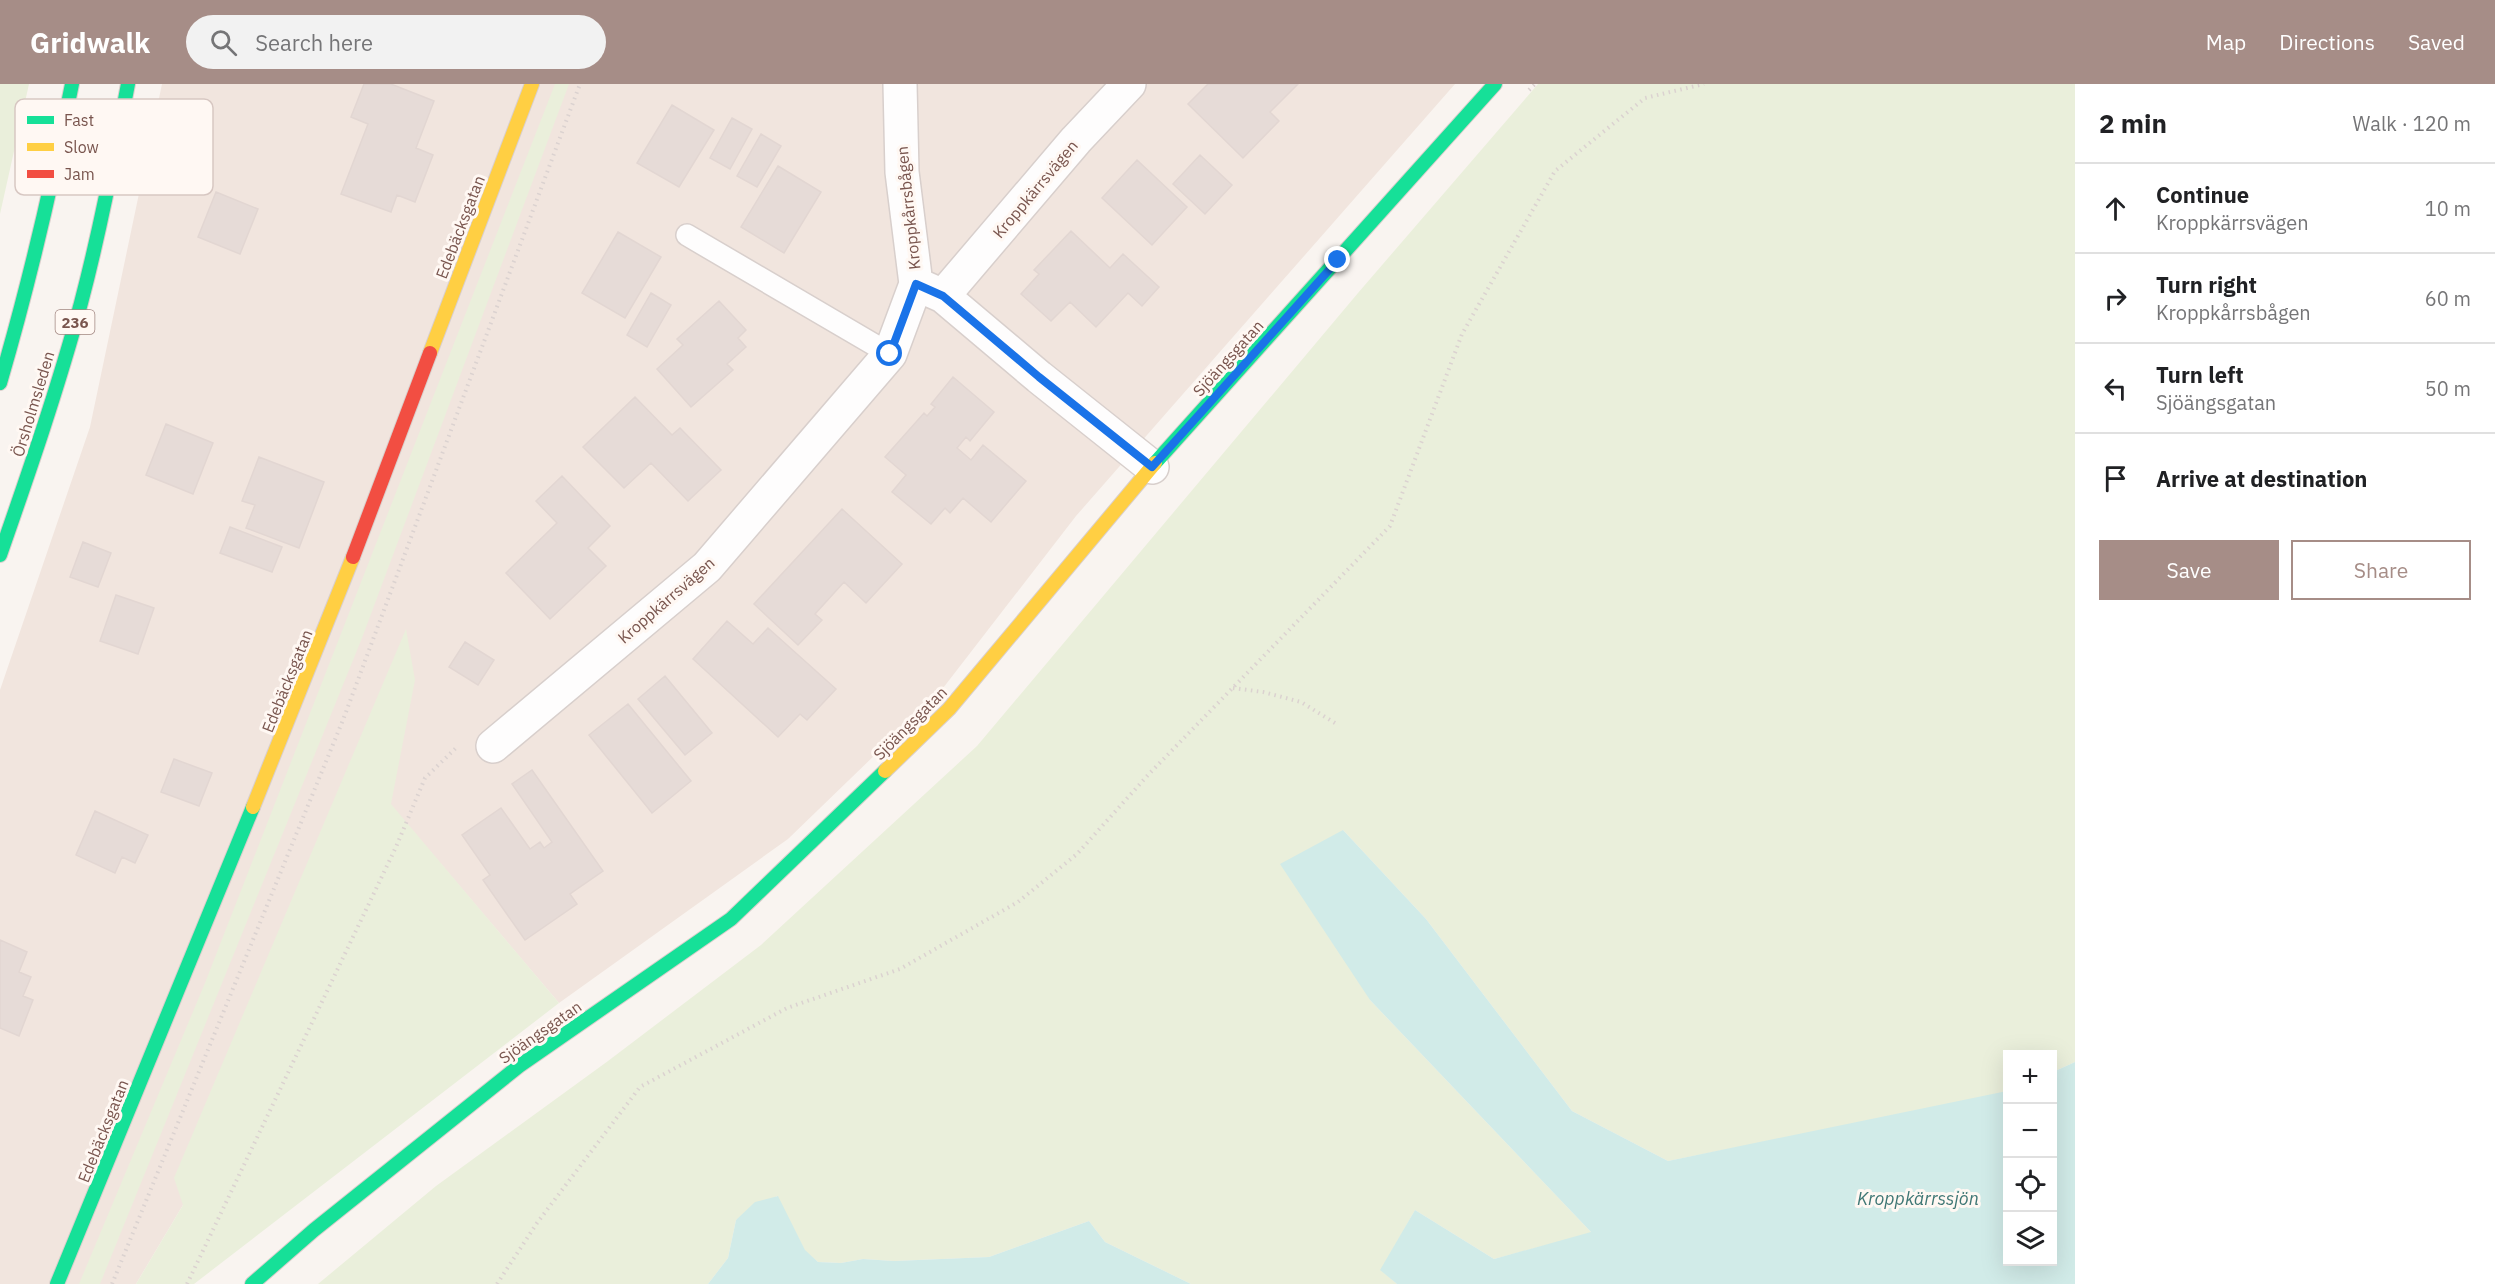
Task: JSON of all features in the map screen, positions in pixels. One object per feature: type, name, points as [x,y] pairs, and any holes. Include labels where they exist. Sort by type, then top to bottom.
[{"type":"street","points":[[69,99],[72,84]]},
{"type":"street","name":"Örsholmsleden","points":[[125,99],[128,84]]},
{"type":"street","name":"Edebäcksgatan","points":[[57,1284],[326,629],[532,84]]},
{"type":"street","name":"Kroppkårrsbågen","points":[[900,84],[902,172],[930,290]]},
{"type":"street","name":"Kroppkärrsvägen","points":[[493,746],[707,567],[890,354],[930,290],[1129,84]]},
{"type":"street","name":"Sjöängsgatan","points":[[252,1284],[314,1230],[519,1066],[731,919],[949,709],[1152,467],[1495,84]]},
{"type":"street","points":[[0,382],[28,286],[50,195]]},
{"type":"street","name":"Örsholmsleden","points":[[0,555],[35,456],[81,303],[107,195]]},
{"type":"street","points":[[930,290],[1152,467]]},
{"type":"lane","points":[[687,234],[890,354]]},
{"type":"path","points":[[112,1284],[343,720],[580,84]]},
{"type":"path","points":[[497,1284],[537,1223],[640,1087],[787,1008],[900,969],[1018,902],[1077,855],[1148,775],[1390,526],[1462,334],[1555,171],[1645,98],[1704,84]]},
{"type":"path","points":[[1232,688],[1263,692],[1301,702],[1335,723]]},
{"type":"path","points":[[187,1284],[396,847],[425,778],[472,732],[493,746]]},
{"type":"shaded area","points":[[162,84],[1455,84],[1076,516],[940,692],[788,839],[559,1003],[390,804],[183,1205],[136,1284],[0,1284],[0,690],[90,427],[139,195],[213,195],[213,99],[159,99]]},
{"type":"green space","points":[[0,84],[29,84],[26,99],[15,99],[15,147],[0,214]]},
{"type":"green space","points":[[555,84],[569,84],[362,638],[100,1284],[79,1284],[205,983]]},
{"type":"green space","points":[[1538,84],[2075,84],[2075,1062],[2057,1070],[2057,1050],[2003,1050],[2003,1093],[2000,1095],[1668,1161],[1572,1111],[1426,919],[1343,830],[1370,1000],[1592,1233],[1494,1259],[1415,1210],[1381,1270],[1397,1284],[1191,1284],[1105,1242],[1089,1221],[989,1257],[818,1262],[805,1251],[777,1196],[736,1220],[728,1258],[708,1284],[318,1284],[436,1186],[608,1061],[761,945],[977,746],[1358,293]]},
{"type":"green space","points":[[406,629],[415,680],[391,804],[559,1003],[194,1284],[136,1284],[183,1205],[174,1178]]},
{"type":"water","name":"Kroppkärrssjön","points":[[1343,830],[1426,919],[1572,1111],[1668,1161],[2003,1092],[2003,1266],[2057,1266],[2057,1070],[2075,1062],[2075,1284],[1397,1284],[1380,1270],[1415,1210],[1494,1259],[1591,1232],[1370,1000],[1280,864]]},
{"type":"water","points":[[778,1196],[805,1250],[818,1262],[989,1257],[1089,1221],[1105,1242],[1191,1284],[708,1284],[728,1258],[736,1220],[755,1202]]},
{"type":"building","points":[[364,84],[391,84],[434,101],[416,148],[433,155],[415,202],[397,195],[391,212],[341,194],[368,124],[351,117]]},
{"type":"building","points":[[1208,84],[1298,84],[1270,112],[1279,121],[1243,158],[1188,104]]},
{"type":"building","points":[[672,105],[714,130],[679,187],[637,163]]},
{"type":"building","points":[[732,118],[752,129],[730,169],[710,158]]},
{"type":"building","points":[[761,134],[781,146],[757,187],[737,176]]},
{"type":"building","points":[[1200,155],[1232,185],[1205,214],[1173,184]]},
{"type":"building","points":[[1137,160],[1187,207],[1152,245],[1102,198]]},
{"type":"building","points":[[778,166],[821,192],[784,253],[741,227]]},
{"type":"building","points":[[216,192],[258,209],[240,254],[198,237]]},
{"type":"building","points":[[1071,231],[1110,268],[1123,254],[1159,287],[1142,306],[1128,293],[1096,327],[1070,302],[1051,321],[1021,294],[1039,274],[1034,270]]},
{"type":"building","points":[[618,232],[661,257],[625,318],[582,293]]},
{"type":"building","points":[[651,293],[671,305],[647,347],[627,335]]},
{"type":"building","points":[[719,301],[746,330],[738,338],[746,347],[727,364],[733,370],[691,407],[657,369],[683,345],[677,339]]},
{"type":"building","points":[[953,377],[994,412],[970,441],[966,437],[957,448],[971,460],[983,445],[1026,481],[991,522],[963,498],[950,513],[945,508],[931,524],[892,492],[906,475],[885,457],[924,413],[927,416],[935,407],[931,404]]},
{"type":"building","points":[[635,397],[672,435],[680,428],[721,470],[688,501],[651,463],[624,488],[583,447]]},
{"type":"building","points":[[166,424],[213,443],[193,494],[146,475]]},
{"type":"building","points":[[259,457],[324,482],[299,548],[246,528],[255,505],[242,501]]},
{"type":"building","points":[[562,476],[610,526],[588,548],[606,566],[550,619],[506,573],[557,523],[536,501]]},
{"type":"building","points":[[842,509],[902,564],[866,603],[844,582],[815,614],[822,620],[798,645],[754,604]]},
{"type":"building","points":[[230,527],[282,547],[272,572],[220,553]]},
{"type":"building","points":[[83,542],[111,553],[98,587],[70,577]]},
{"type":"building","points":[[116,595],[154,608],[138,654],[100,641]]},
{"type":"building","points":[[727,621],[753,644],[768,628],[836,689],[807,720],[800,714],[778,737],[693,659]]},
{"type":"building","points":[[465,642],[494,660],[478,685],[449,667]]},
{"type":"building","points":[[665,676],[712,733],[685,755],[638,699]]},
{"type":"building","points":[[628,704],[691,781],[652,813],[589,735]]},
{"type":"building","points":[[174,759],[212,773],[199,806],[161,792]]},
{"type":"building","points":[[532,770],[603,871],[570,894],[577,904],[525,940],[483,880],[490,875],[462,835],[501,808],[530,849],[540,842],[544,848],[552,842],[512,784]]},
{"type":"building","points":[[95,811],[148,835],[135,863],[122,857],[115,873],[76,855]]},
{"type":"building","points":[[0,940],[27,952],[19,972],[31,977],[23,996],[33,1000],[19,1036],[0,1028]]},
{"type":"traffic: fast","points":[[69,99],[72,84]]},
{"type":"traffic: fast","points":[[125,99],[128,84]]},
{"type":"traffic: fast","points":[[1155,463],[1495,84]]},
{"type":"traffic: fast","points":[[0,383],[21,309],[48,195]]},
{"type":"traffic: fast","points":[[0,555],[72,335],[106,195]]},
{"type":"traffic: fast","points":[[252,1284],[314,1230],[519,1066],[731,919],[885,771]]},
{"type":"traffic: fast","points":[[57,1284],[253,807]]},
{"type":"traffic: slow","points":[[430,353],[532,84]]},
{"type":"traffic: slow","points":[[885,771],[949,709],[1155,463]]},
{"type":"traffic: slow","points":[[253,807],[353,557]]},
{"type":"traffic: jam","points":[[353,557],[430,353]]},
{"type":"route","points":[[890,354],[916,284],[943,296],[1039,377],[1152,467],[1338,260]]}]
